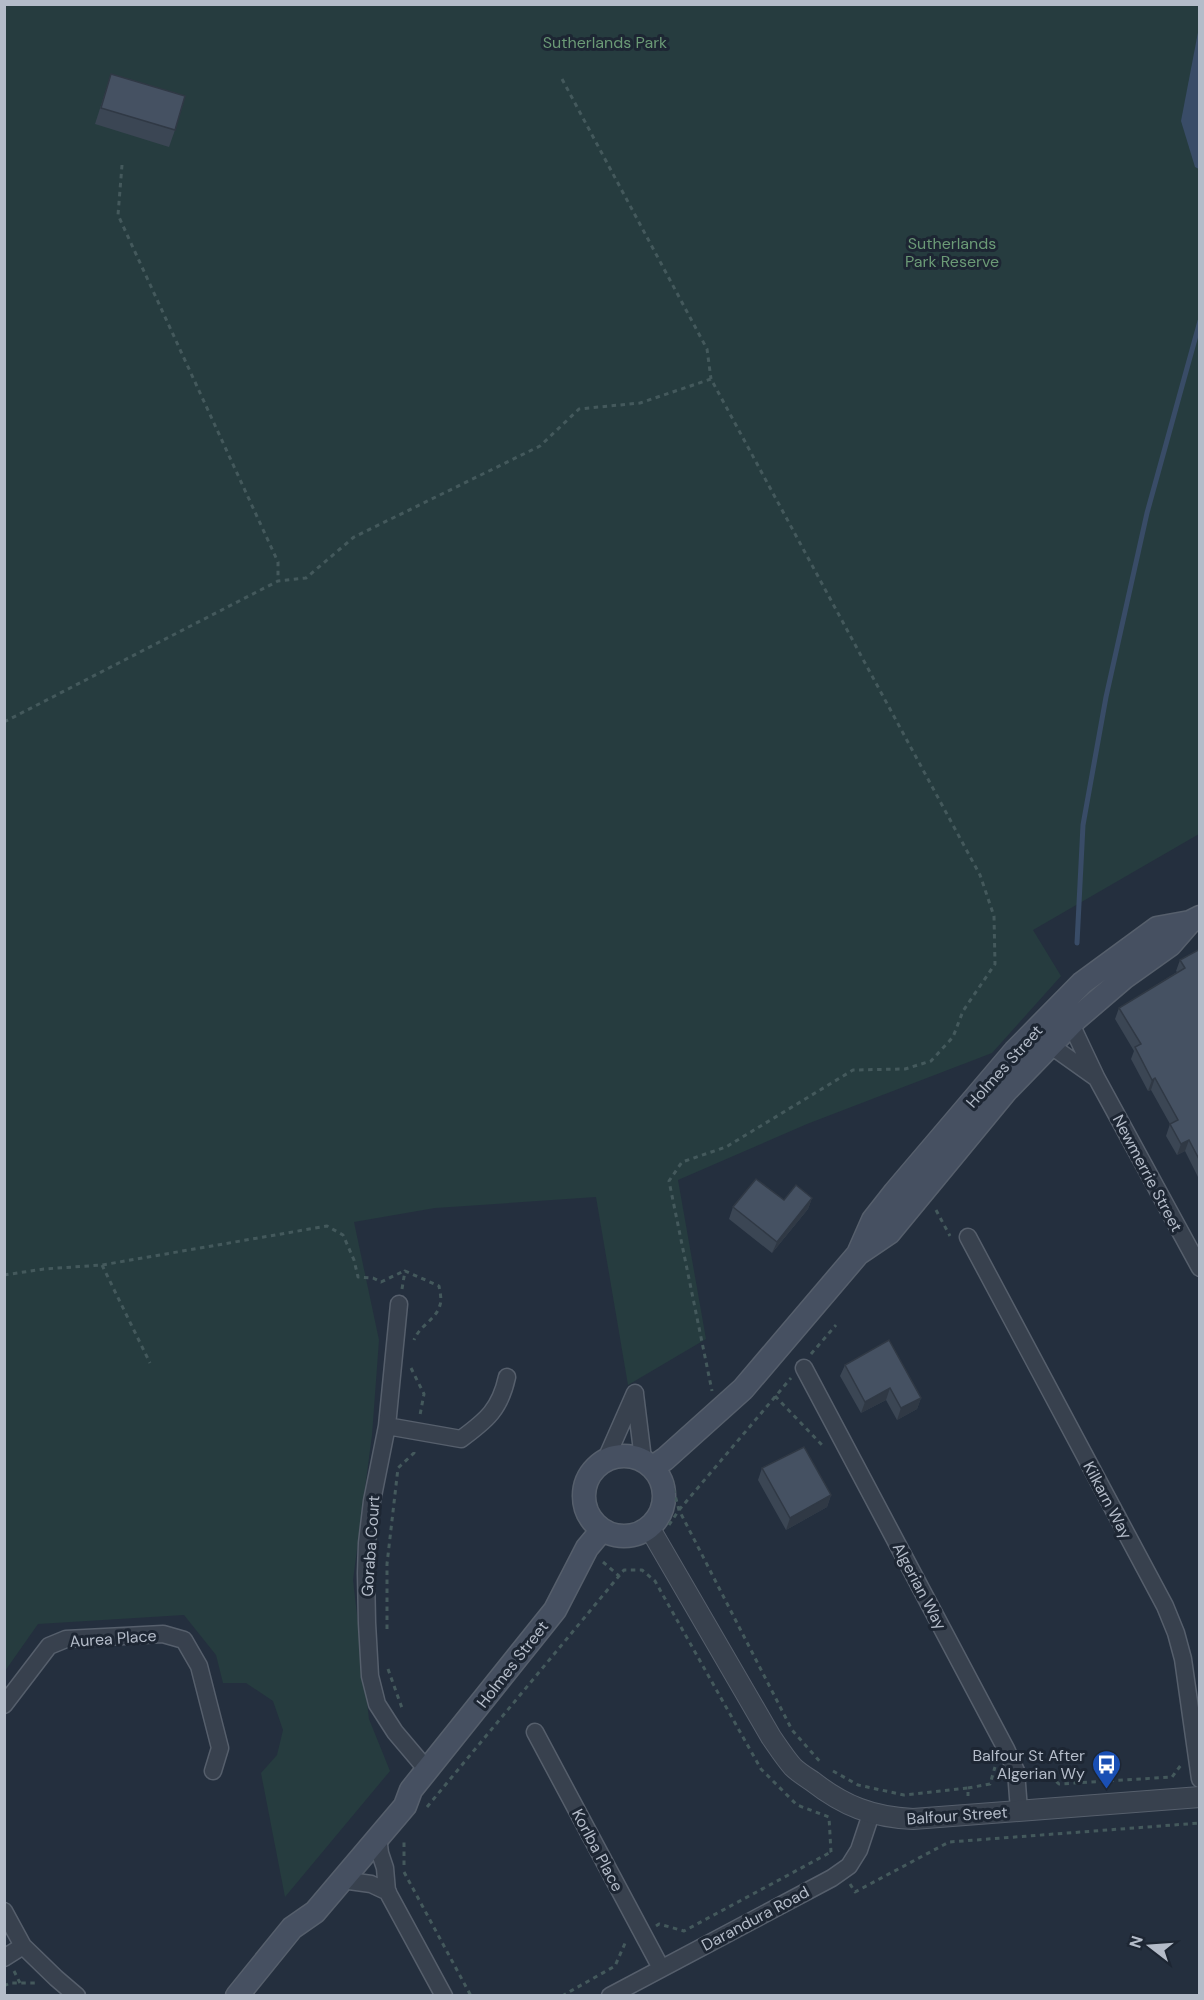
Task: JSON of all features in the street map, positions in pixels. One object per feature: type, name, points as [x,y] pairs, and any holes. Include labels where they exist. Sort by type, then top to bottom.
[{"type":"main road","name":"Holmes Street","points":[[648,1463],[665,1459],[743,1389],[858,1254],[889,1233],[1006,1091],[1042,1039],[1064,1016],[1170,945],[1195,919]]},
{"type":"main road","points":[[618,1455],[631,1455],[648,1463],[660,1476],[664,1488],[661,1511],[649,1527],[636,1534],[613,1535],[602,1530],[589,1517],[583,1499],[584,1487],[596,1466],[606,1459],[618,1455]]},
{"type":"main road","name":"Holmes Street","points":[[292,1928],[315,1912],[405,1806],[411,1790],[555,1610],[587,1548],[602,1530]]},
{"type":"main road","name":"Holmes Street","points":[[237,1995],[292,1928],[305,1901],[357,1838],[394,1795],[411,1790]]},
{"type":"street","name":"Newmerrie Street","points":[[1064,1016],[1200,1268]]},
{"type":"street","name":"Newmerrie Street","points":[[1042,1039],[1096,1077]]},
{"type":"street","name":"Kilkarn Way","points":[[960,1239],[1165,1606],[1183,1659],[1200,1779]]},
{"type":"street","name":"Goraba Court","points":[[399,1304],[387,1426],[372,1501],[367,1543],[367,1623],[370,1676],[377,1704],[395,1732],[428,1771]]},
{"type":"street","name":"Algerian Way","points":[[804,1368],[1006,1749],[1016,1771],[1020,1810]]},
{"type":"street","points":[[387,1426],[461,1439],[482,1424],[494,1411],[507,1377]]},
{"type":"street","points":[[606,1459],[634,1393],[648,1463]]},
{"type":"street","name":"Balfour Street","points":[[649,1527],[771,1737],[794,1767],[830,1796],[852,1807],[871,1814],[913,1820],[1200,1797]]},
{"type":"street","name":"Aurea Place","points":[[4,1705],[49,1646],[66,1639],[163,1634],[184,1640],[199,1666],[220,1748],[213,1771]]},
{"type":"street","name":"Korlba Place","points":[[535,1732],[661,1968]]},
{"type":"street","name":"Darandura Road","points":[[610,1995],[832,1878],[849,1866],[859,1850],[871,1814]]},
{"type":"street","points":[[378,1837],[388,1892],[444,1995]]},
{"type":"street","points":[[342,1880],[371,1884],[388,1892]]},
{"type":"street","points":[[4,1911],[23,1946],[77,1995]]},
{"type":"street","points":[[4,1958],[23,1946]]},
{"type":"path","points":[[562,79],[707,349],[711,379],[980,875],[994,916],[995,964],[963,1011],[953,1037],[931,1061],[905,1069],[853,1070],[726,1147],[682,1162],[669,1181],[712,1391]]},
{"type":"path","points":[[122,165],[118,215],[278,562],[278,581]]},
{"type":"path","points":[[4,722],[278,581],[306,578],[354,537],[540,446],[579,409],[640,403],[711,379]]},
{"type":"path","points":[[936,1209],[960,1239]]},
{"type":"path","points":[[4,1275],[44,1269],[102,1265],[327,1226],[343,1235],[354,1260],[358,1277],[373,1278],[381,1282],[405,1271],[439,1286],[441,1304],[433,1318],[416,1334],[413,1342]]},
{"type":"path","points":[[102,1265],[150,1363]]},
{"type":"path","points":[[399,1304],[405,1271]]},
{"type":"path","points":[[387,1630],[387,1564],[398,1468],[414,1453],[424,1394],[407,1361]]},
{"type":"path","points":[[824,1766],[792,1730],[679,1510],[775,1396],[823,1444],[829,1454]]},
{"type":"path","points":[[427,1808],[624,1570],[642,1570],[655,1581],[761,1769],[797,1806],[829,1817],[831,1852],[855,1892],[949,1842],[1200,1823]]},
{"type":"path","points":[[387,1664],[405,1713]]},
{"type":"path","points":[[993,1773],[1044,1770],[1059,1784],[1172,1777],[1183,1763]]},
{"type":"path","points":[[832,1770],[858,1785],[904,1795],[990,1784],[995,1766]]},
{"type":"path","points":[[968,1788],[972,1840]]},
{"type":"path","points":[[404,1835],[404,1871],[471,1995]]},
{"type":"path","points":[[562,1995],[615,1966],[626,1941],[659,1924],[684,1931],[831,1852]]},
{"type":"path","points":[[4,1986],[10,1983],[42,1983]]},
{"type":"green space","points":[[5,5],[1199,5],[1199,834],[1033,930],[1061,976],[992,1053],[807,1124],[678,1180],[706,1339],[628,1385],[596,1197],[435,1208],[354,1222],[379,1340],[372,1435],[353,1580],[369,1719],[390,1771],[285,1897],[261,1773],[277,1755],[283,1730],[273,1701],[246,1683],[223,1683],[216,1655],[184,1615],[38,1624],[5,1671]]},
{"type":"water","points":[[1199,27],[1199,169],[1195,167],[1181,121]]},
{"type":"building","points":[[111,74],[185,96],[175,130],[101,108]]},
{"type":"building","points":[[1200,949],[1200,1161],[1189,1140],[1181,1144],[1170,1124],[1178,1120],[1155,1078],[1152,1080],[1135,1047],[1141,1044],[1119,1008],[1185,968],[1180,960]]},
{"type":"building","points":[[756,1179],[784,1200],[796,1185],[812,1198],[777,1242],[733,1207]]},
{"type":"building","points":[[889,1340],[921,1398],[901,1408],[890,1388],[865,1402],[845,1365]]},
{"type":"building","points":[[804,1447],[831,1495],[790,1518],[762,1468]]},
{"type":"waterway","points":[[1077,943],[1083,825],[1106,697],[1147,513],[1200,321]]},
{"type":"place","name":"Balfour St After Algerian Wy","points":[[1106,1790]]},
{"type":"park label","name":"Sutherlands Park","points":[[605,42]]},
{"type":"park label","name":"Sutherlands Park Reserve","points":[[952,252]]}]
